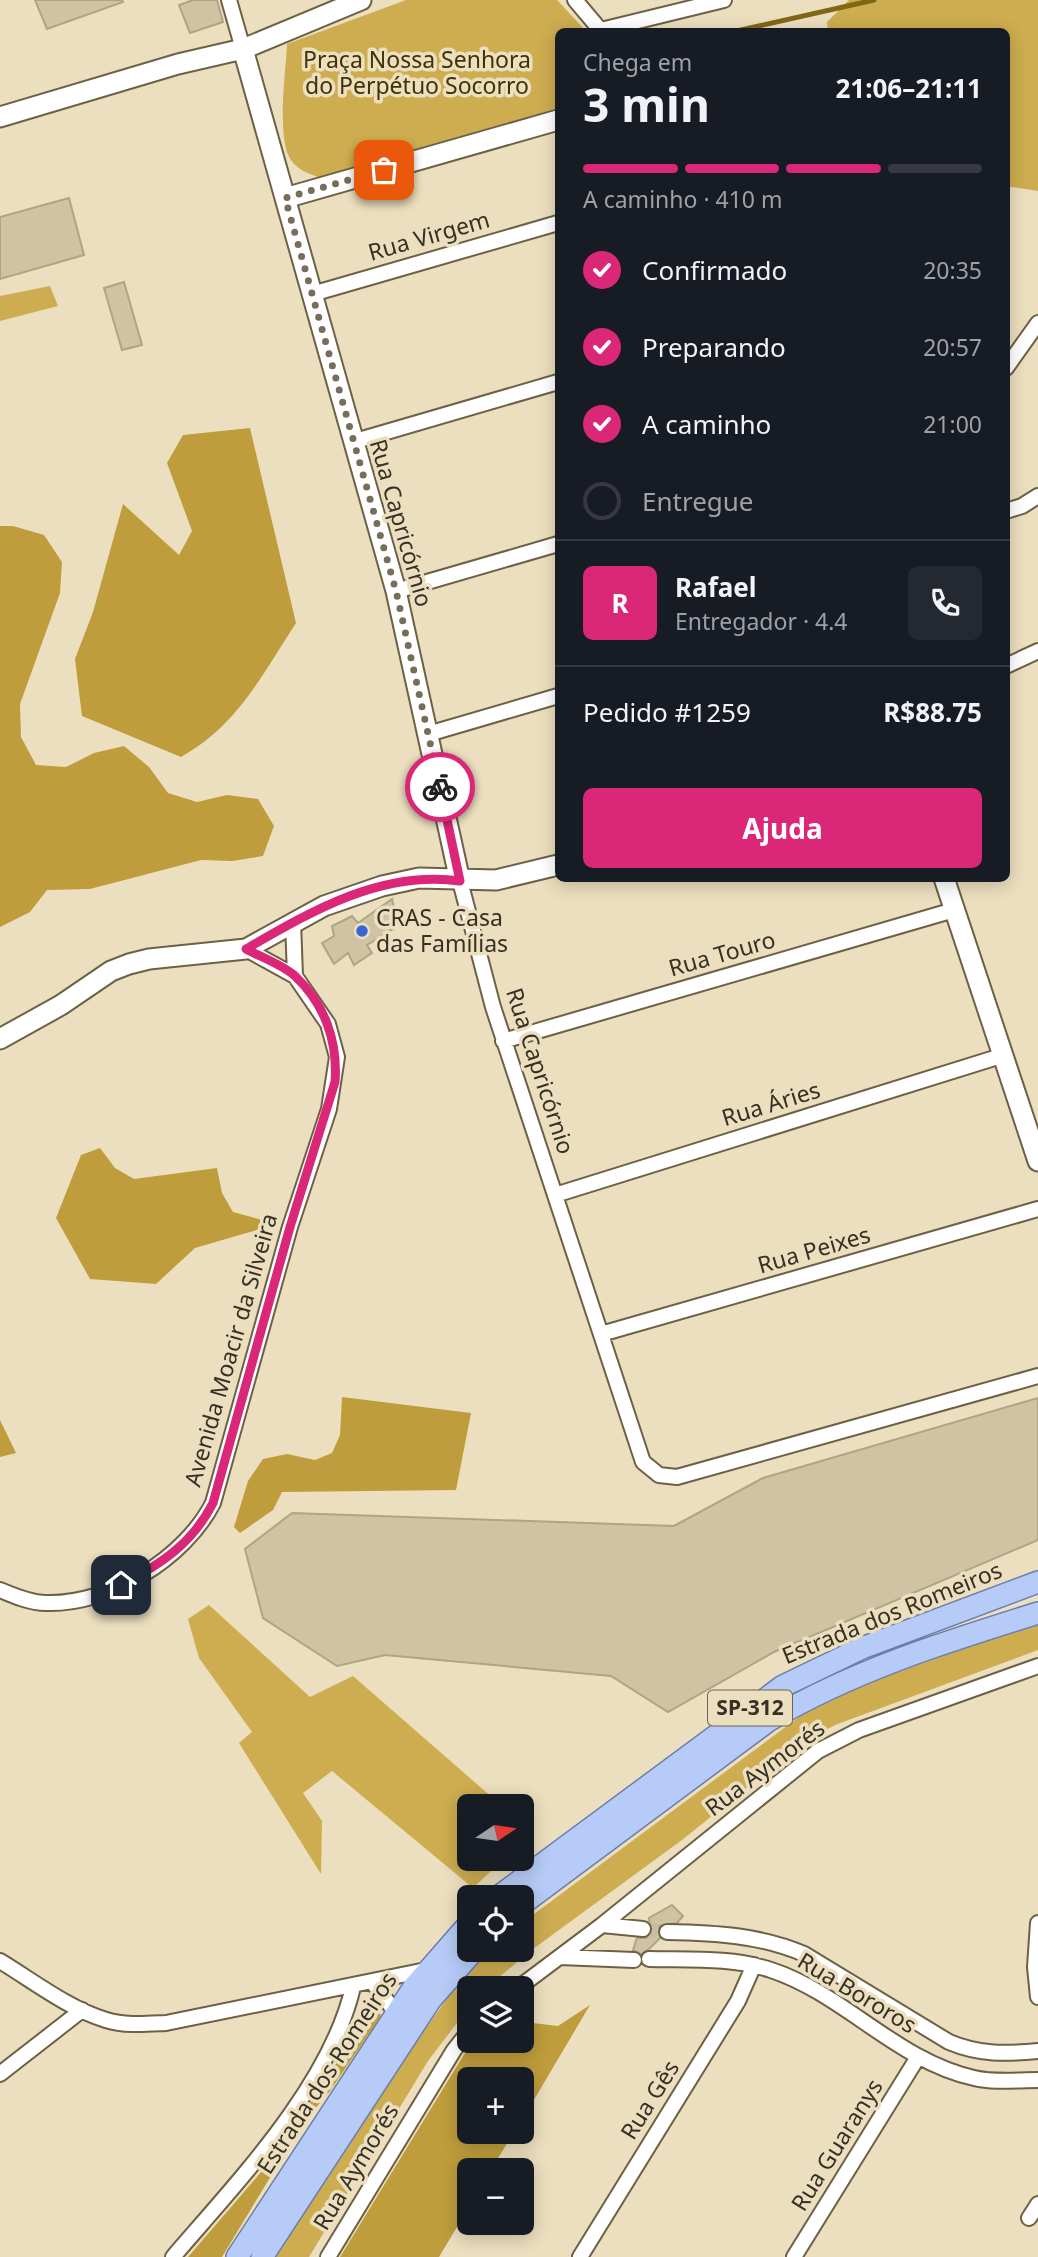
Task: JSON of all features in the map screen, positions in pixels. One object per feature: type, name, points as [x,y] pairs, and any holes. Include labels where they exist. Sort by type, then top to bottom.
[{"type":"main road","name":"Estrada dos Romeiros","points":[[514,1885],[783,1686],[862,1648],[1038,1582]]},
{"type":"main road","name":"Estrada dos Romeiros","points":[[534,1895],[768,1721],[794,1706],[870,1670],[1038,1612]]},
{"type":"main road","name":"Estrada dos Romeiros","points":[[237,2257],[426,1970],[457,1937]]},
{"type":"main road","name":"Estrada dos Romeiros","points":[[262,2257],[431,1999],[463,1962]]},
{"type":"street","points":[[229,0],[243,50]]},
{"type":"street","points":[[0,117],[178,64],[243,50],[361,0]]},
{"type":"street","points":[[575,0],[599,28]]},
{"type":"street","points":[[614,28],[724,0]]},
{"type":"street","name":"Rua Capricórnio","points":[[243,50],[396,591],[460,881],[503,1041],[643,1462],[659,1475],[669,1478],[1038,1376]]},
{"type":"street","points":[[285,198],[555,121]]},
{"type":"street","name":"Rua Virgem","points":[[312,294],[555,224]]},
{"type":"street","points":[[1010,362],[1038,323]]},
{"type":"street","points":[[352,442],[555,383]]},
{"type":"street","points":[[1010,510],[1023,506],[1038,496]]},
{"type":"street","points":[[396,591],[555,545]]},
{"type":"street","points":[[1010,664],[1038,651]]},
{"type":"street","points":[[428,734],[555,697]]},
{"type":"street","points":[[0,1039],[49,1013],[103,976],[129,964],[149,959],[246,949],[324,906],[382,886],[419,878],[496,880],[555,865]]},
{"type":"street","points":[[945,882],[1038,1161]]},
{"type":"street","name":"Rua Touro","points":[[503,1041],[954,910]]},
{"type":"street","points":[[293,922],[295,976]]},
{"type":"street","name":"Avenida Moacir da Silveira","points":[[0,1590],[45,1603],[84,1598],[121,1585],[163,1563],[186,1544],[203,1524],[213,1503],[290,1227],[335,1082],[337,1057],[328,1024],[295,976],[246,949]]},
{"type":"street","name":"Rua Áries","points":[[555,1195],[1001,1056]]},
{"type":"street","name":"Rua Peixes","points":[[601,1334],[1038,1209]]},
{"type":"street","name":"Rua Aymorés","points":[[534,1976],[602,1925],[818,1751],[859,1730],[1038,1666]]},
{"type":"street","points":[[1038,1923],[1035,1967],[1038,1997]]},
{"type":"street","points":[[602,1925],[643,1928]]},
{"type":"street","name":"Rua Bororos","points":[[667,1932],[741,1936],[779,1943],[804,1954],[949,2042],[982,2053],[1038,2051]]},
{"type":"street","name":"Rua Bororos","points":[[560,1957],[754,1965],[786,1976],[811,1989],[918,2057],[973,2078],[1038,2080]]},
{"type":"street","points":[[0,1961],[82,2010],[106,2020],[129,2024],[166,2023],[373,1983],[426,1970]]},
{"type":"street","name":"Rua Gês","points":[[580,2257],[738,2001],[754,1965]]},
{"type":"street","points":[[373,1983],[397,2014]]},
{"type":"street","points":[[173,2257],[258,2157],[304,2092],[340,2030],[353,1987]]},
{"type":"street","points":[[0,2074],[82,2010]]},
{"type":"street","name":"Rua Aymorés","points":[[328,2257],[457,2050]]},
{"type":"street","name":"Rua Guaranys","points":[[794,2257],[918,2057]]},
{"type":"street","points":[[1029,2218],[1038,2204]]},
{"type":"green space","name":"Praça Nossa Senhora do Perpétuo Socorro","points":[[406,0],[557,0],[583,28],[555,28],[555,109],[318,177],[297,166],[286,150],[283,104],[287,44]]},
{"type":"green space","points":[[849,0],[1038,0],[1038,191],[1010,187],[1010,28],[828,28],[827,22]]},
{"type":"green space","points":[[50,286],[58,306],[0,321],[0,296]]},
{"type":"green space","points":[[209,1605],[310,1697],[353,1676],[488,1794],[457,1794],[457,1871],[491,1871],[476,1885],[469,1885],[332,1771],[303,1793],[322,1821],[321,1874],[239,1743],[252,1732],[199,1658],[188,1619]]},
{"type":"green space","points":[[1038,1622],[1038,1650],[835,1725],[803,1743],[682,1840],[534,1948],[534,1914],[823,1699]]},
{"type":"green space","points":[[473,1962],[517,1962],[500,1976],[463,1976]]},
{"type":"green space","points":[[457,1985],[457,2023],[428,2061],[309,2257],[269,2257],[357,2124]]},
{"type":"shaded area","points":[[250,428],[296,623],[233,715],[201,744],[181,757],[82,716],[75,659],[93,612],[123,504],[179,555],[192,531],[167,463],[183,435]]},
{"type":"shaded area","points":[[0,526],[13,526],[44,535],[62,562],[60,593],[20,704],[21,737],[36,765],[66,767],[94,753],[124,746],[149,767],[168,793],[197,802],[227,795],[258,799],[274,826],[263,856],[232,861],[201,860],[90,889],[47,890],[30,912],[0,927]]},
{"type":"shaded area","points":[[100,1148],[115,1168],[134,1179],[217,1168],[222,1193],[233,1212],[277,1224],[195,1248],[156,1284],[90,1279],[56,1218],[81,1155]]},
{"type":"shaded area","points":[[342,1397],[471,1413],[456,1490],[282,1492],[273,1510],[240,1533],[234,1527],[248,1481],[263,1459],[287,1454],[315,1460],[332,1453],[340,1435]]},
{"type":"shaded area","points":[[0,1420],[16,1453],[0,1457]]},
{"type":"shaded area","points":[[376,2005],[381,2016],[330,2091],[303,2123],[222,2257],[188,2257],[268,2164]]},
{"type":"shaded area","points":[[590,2005],[534,2100],[534,2067],[457,2067],[457,2144],[507,2144],[498,2158],[457,2158],[457,2227],[439,2257],[340,2257],[465,2053],[534,2053],[534,2023],[558,2026]]},
{"type":"building","points":[[35,0],[122,0],[123,2],[47,29]]},
{"type":"building","points":[[193,0],[217,0],[223,22],[190,33],[179,5]]},
{"type":"building","points":[[69,198],[84,255],[0,279],[0,217]]},
{"type":"building","points":[[124,282],[142,345],[122,350],[104,288]]},
{"type":"building","name":"CRAS - Casa das Famílias","points":[[392,899],[398,926],[367,945],[372,953],[354,965],[348,953],[334,964],[322,943],[334,936],[332,926],[352,916],[358,923]]},
{"type":"building","points":[[1038,1398],[1038,1540],[774,1652],[668,1712],[611,1676],[385,1655],[337,1666],[263,1618],[245,1549],[292,1513],[674,1526],[763,1478]]},
{"type":"building","points":[[672,1905],[683,1916],[677,1923],[659,1926],[660,1938],[641,1954],[633,1950],[637,1938],[646,1938],[651,1934],[649,1918]]},
{"type":"waterway","points":[[750,28],[874,0]]},
{"type":"tunnel","points":[[643,1929],[667,1932]]},
{"type":"way so far","points":[[384,170],[285,198],[396,591],[440,787]]},
{"type":"place","name":"CRAS - Casa das Famílias","points":[[362,931]]},
{"type":"route","points":[[121,1585],[163,1563],[186,1544],[203,1524],[213,1503],[290,1227],[308,1177],[335,1082],[337,1057],[334,1038],[319,1009],[295,976],[246,949],[324,906],[353,894],[419,878],[460,881],[440,787]]}]
